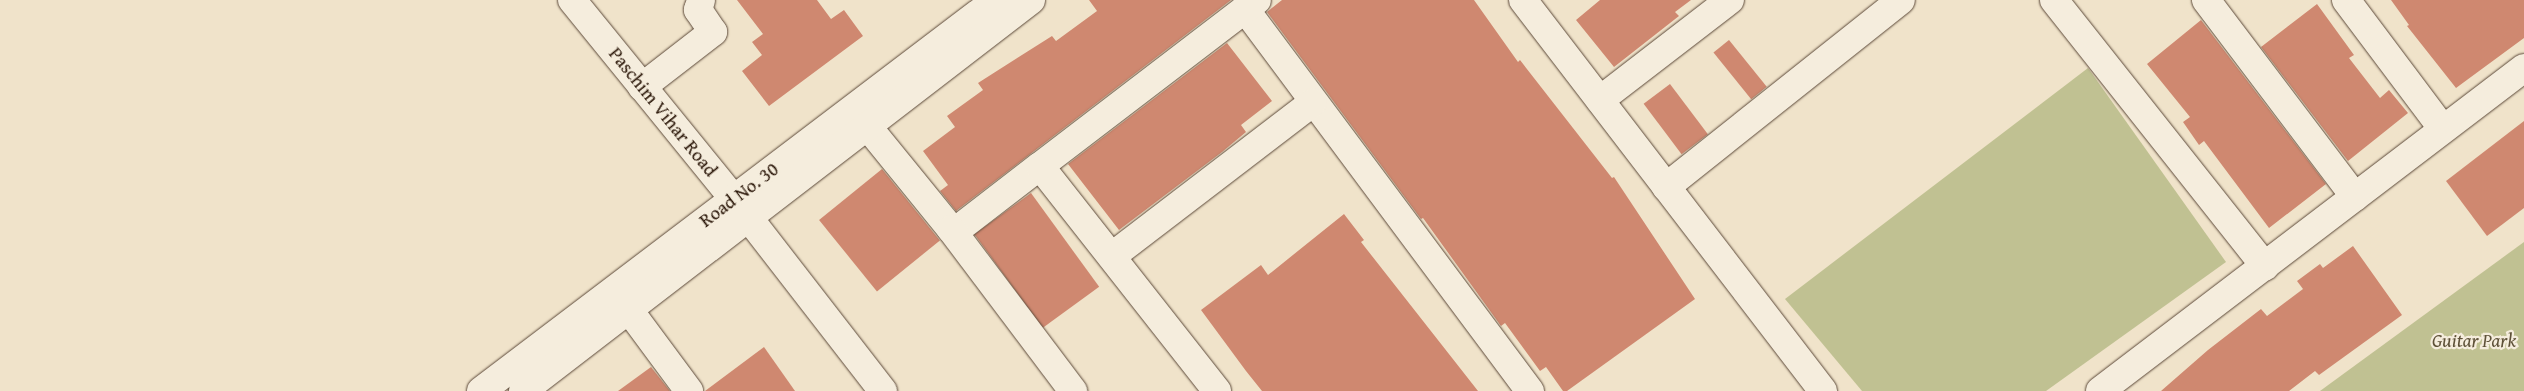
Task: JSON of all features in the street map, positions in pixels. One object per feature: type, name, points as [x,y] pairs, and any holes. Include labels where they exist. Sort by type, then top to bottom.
[{"type":"street","name":"Paschim Vihar Road","points":[[572,0],[741,209],[883,391]]},
{"type":"street","points":[[642,87],[713,32],[698,10],[701,0]]},
{"type":"street","name":"Road No. 30","points":[[481,391],[741,209],[868,127],[1031,0]]},
{"type":"street","points":[[1523,0],[1823,391]]},
{"type":"street","points":[[1600,100],[1730,0]]},
{"type":"street","points":[[1666,186],[1901,0]]},
{"type":"street","points":[[2054,0],[2265,266]]},
{"type":"street","points":[[2206,0],[2355,196]]},
{"type":"street","points":[[2346,0],[2443,129]]},
{"type":"street","name":"Road No. 30","points":[[538,387],[629,310],[741,209],[990,2]]},
{"type":"street","points":[[951,229],[962,226],[1251,5],[1312,103],[1530,391]]},
{"type":"street","points":[[2100,391],[2524,68]]},
{"type":"street","points":[[1112,256],[1312,103]]},
{"type":"street","points":[[868,127],[951,229],[1073,391]]},
{"type":"street","points":[[1040,166],[1217,391]]},
{"type":"street","points":[[629,310],[689,391]]},
{"type":"green space","points":[[2088,68],[2226,262],[2046,391],[1862,391],[1785,299]]},
{"type":"green space","name":"Guitar Park","points":[[2524,242],[2524,391],[2320,391]]},
{"type":"building","points":[[737,0],[817,0],[831,19],[844,10],[863,36],[769,106],[742,71],[762,55],[752,42],[763,34]]},
{"type":"building","points":[[1089,0],[1231,0],[956,211],[940,191],[948,185],[923,151],[955,127],[947,116],[983,90],[978,83],[1052,36],[1056,41],[1097,11]]},
{"type":"building","points":[[1282,0],[1474,0],[1518,62],[1520,60],[1612,178],[1614,177],[1695,299],[1567,391],[1563,391],[1546,367],[1540,371],[1505,323],[1501,326],[1423,218],[1421,219],[1267,12]]},
{"type":"building","points":[[1600,0],[1691,0],[1675,12],[1679,16],[1614,67],[1576,20]]},
{"type":"building","points":[[2391,0],[2524,0],[2524,38],[2456,88],[2407,26],[2409,25]]},
{"type":"building","points":[[2317,4],[2354,55],[2349,58],[2380,98],[2389,90],[2408,113],[2348,161],[2261,47]]},
{"type":"building","points":[[2201,20],[2326,184],[2269,228],[2204,141],[2199,145],[2183,122],[2190,117],[2147,64]]},
{"type":"building","points":[[1729,40],[1767,87],[1751,99],[1713,53]]},
{"type":"building","points":[[1227,43],[1272,101],[1241,125],[1246,132],[1119,230],[1068,164]]},
{"type":"building","points":[[1670,84],[1708,134],[1682,154],[1644,104]]},
{"type":"building","points":[[2524,121],[2524,208],[2487,236],[2446,181]]},
{"type":"building","points":[[882,169],[940,240],[877,291],[819,220]]},
{"type":"building","points":[[1031,193],[1099,287],[1043,328],[974,234]]},
{"type":"building","points":[[1344,214],[1364,240],[1361,242],[1478,391],[1262,391],[1246,371],[1201,310],[1261,265],[1268,275]]},
{"type":"building","points":[[2353,246],[2402,315],[2319,375],[2315,371],[2289,391],[2161,391],[2208,350],[2261,309],[2267,316],[2303,289],[2297,281],[2320,264],[2323,268]]},
{"type":"building","points":[[764,347],[795,391],[705,391]]},
{"type":"building","points":[[651,367],[670,391],[618,391]]}]
